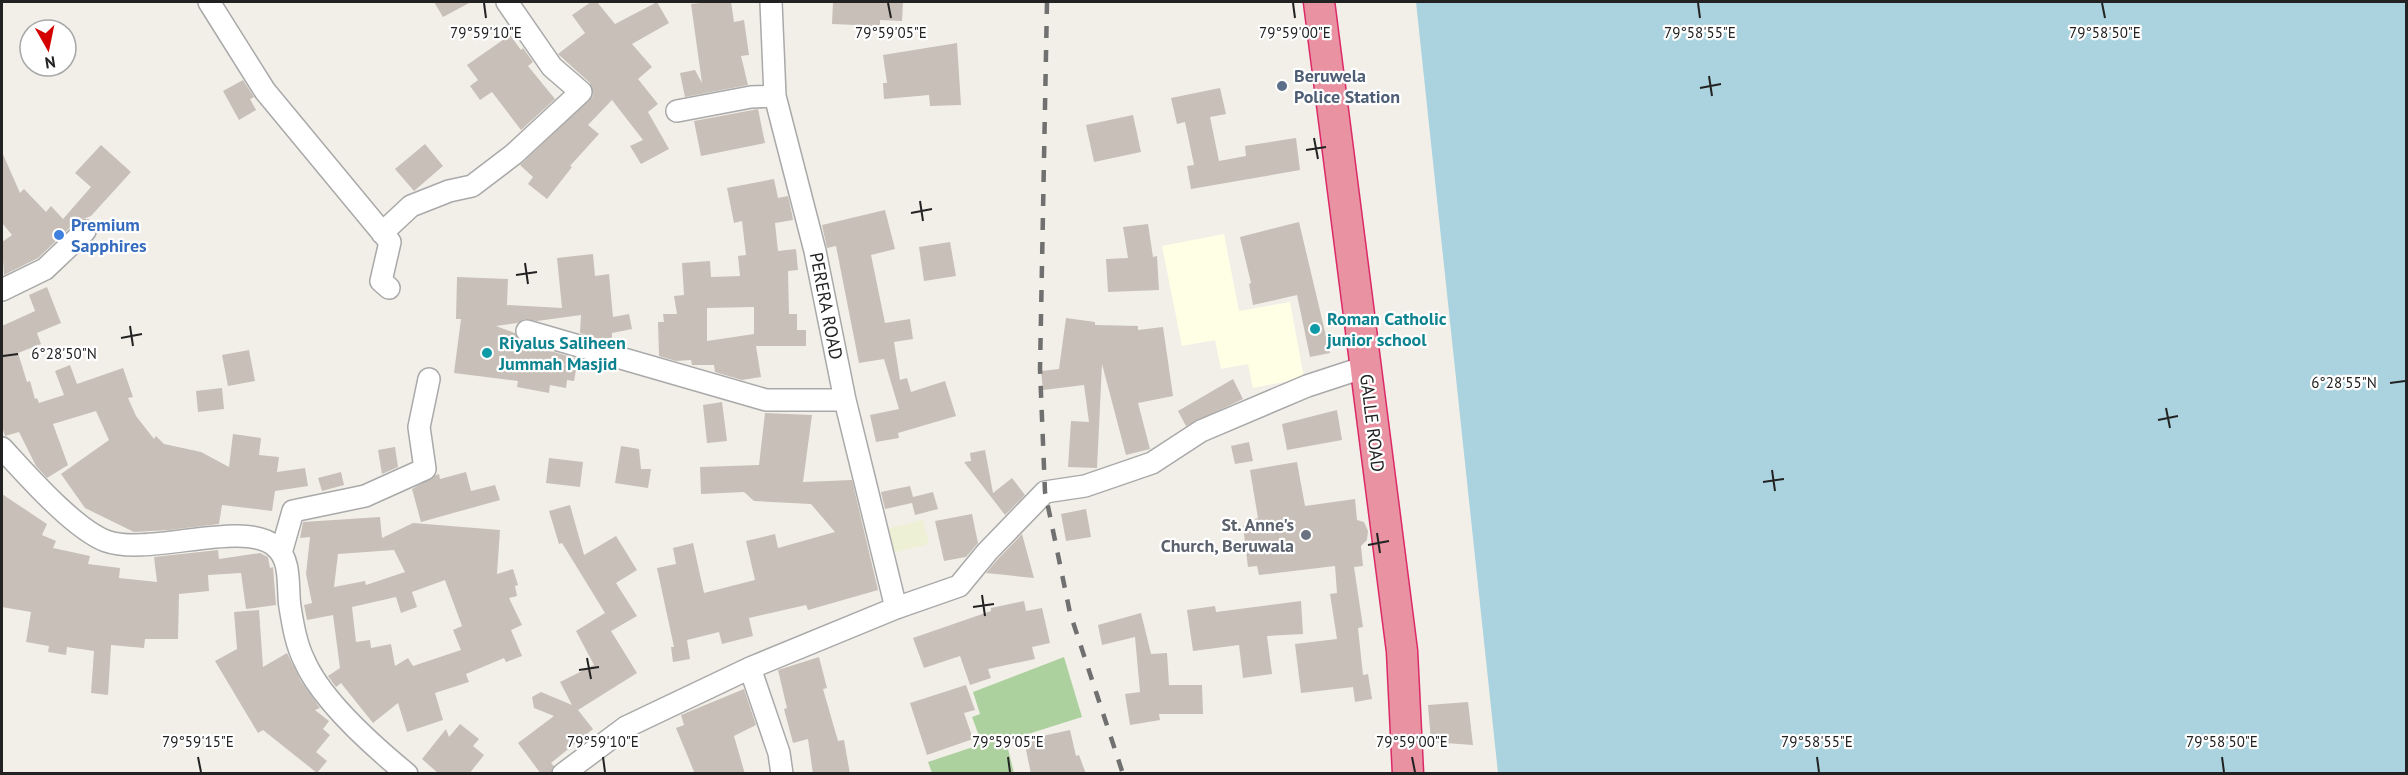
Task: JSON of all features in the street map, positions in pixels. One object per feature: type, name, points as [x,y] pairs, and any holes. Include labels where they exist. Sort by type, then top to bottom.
[{"type":"highway","name":"GALLE ROAD","points":[[1319,2],[1402,651],[1408,774]]},
{"type":"street","points":[[208,2],[265,91],[390,242],[381,281],[389,288]]},
{"type":"street","points":[[382,233],[411,206],[444,186],[472,186],[514,154],[580,92],[552,67],[507,2]]},
{"type":"street","name":"PERERA ROAD","points":[[771,2],[775,96],[816,251],[845,400],[896,608]]},
{"type":"street","points":[[677,111],[728,101],[775,96]]},
{"type":"street","points":[[2,290],[45,269],[85,231]]},
{"type":"street","points":[[527,331],[766,400],[845,400]]},
{"type":"street","points":[[563,774],[626,727],[750,668],[896,608],[959,585],[987,552],[1045,492],[1085,486],[1152,463],[1201,431],[1307,386],[1365,366]]},
{"type":"street","points":[[280,553],[293,511],[364,496],[425,469],[419,427],[429,379]]},
{"type":"street","points":[[2,448],[82,526],[108,542],[138,546],[240,537],[268,541],[280,553],[287,573],[292,620],[308,669],[360,732],[406,774]]},
{"type":"street","points":[[750,668],[779,753],[782,774]]},
{"type":"shaded area","points":[[1224,234],[1239,311],[1290,302],[1304,378],[1253,388],[1248,364],[1221,369],[1215,340],[1182,346],[1162,246]]},
{"type":"shaded area","points":[[923,520],[929,544],[888,554],[882,530]]},
{"type":"green space","points":[[1064,657],[1082,717],[1006,741],[1014,773],[932,773],[928,762],[982,744],[972,717],[980,714],[973,692]]},
{"type":"water","points":[[1416,2],[2406,2],[2406,773],[1498,773]]},
{"type":"building","points":[[434,2],[471,2],[443,17]]},
{"type":"building","points":[[591,2],[597,2],[615,24],[657,2],[669,23],[632,44],[652,67],[638,79],[658,104],[648,112],[669,149],[641,164],[630,146],[643,140],[612,100],[588,125],[599,134],[570,166],[572,167],[547,199],[528,184],[533,177],[520,165],[593,96],[590,83],[558,54],[585,33],[572,15]]},
{"type":"building","points":[[731,2],[734,22],[744,20],[749,55],[741,56],[748,85],[685,97],[680,73],[695,70],[702,83],[691,4]]},
{"type":"building","points":[[833,2],[903,2],[902,21],[880,20],[880,26],[832,24]]},
{"type":"building","points":[[510,35],[533,62],[528,66],[555,99],[521,130],[492,92],[480,100],[470,86],[478,80],[467,65]]},
{"type":"building","points":[[957,43],[961,105],[930,106],[929,95],[884,99],[883,83],[887,83],[883,55]]},
{"type":"building","points":[[243,80],[254,97],[250,99],[256,110],[239,120],[223,91]]},
{"type":"building","points":[[1220,88],[1226,114],[1210,117],[1219,161],[1246,156],[1245,146],[1296,138],[1300,170],[1191,189],[1187,166],[1194,165],[1185,122],[1177,124],[1171,98]]},
{"type":"building","points":[[758,109],[765,143],[701,156],[694,121]]},
{"type":"building","points":[[1133,115],[1141,152],[1094,162],[1086,125]]},
{"type":"building","points":[[425,144],[443,166],[414,191],[395,169]]},
{"type":"building","points":[[101,145],[131,172],[91,216],[76,222],[38,258],[4,275],[2,242],[12,235],[2,223],[2,152],[20,193],[24,189],[46,212],[51,206],[63,219],[91,187],[75,173]]},
{"type":"building","points":[[774,179],[778,198],[788,196],[793,220],[775,223],[778,251],[796,249],[798,270],[788,271],[789,314],[797,314],[797,330],[806,330],[806,346],[756,346],[761,377],[742,380],[715,372],[714,365],[692,365],[691,360],[676,361],[659,356],[658,322],[664,322],[663,314],[677,314],[674,296],[684,295],[682,263],[710,261],[711,277],[740,276],[738,256],[746,255],[742,221],[734,223],[727,188]],"holes":[[[754,307],[754,334],[707,341],[707,308]]]},
{"type":"building","points":[[885,210],[895,249],[871,255],[885,323],[910,319],[913,339],[894,342],[900,380],[907,378],[911,392],[945,381],[956,416],[898,433],[899,438],[876,442],[870,415],[899,409],[884,359],[859,363],[836,246],[827,248],[822,225]]},
{"type":"building","points":[[1299,222],[1330,353],[1310,357],[1297,295],[1253,305],[1249,284],[1251,283],[1240,237]]},
{"type":"building","points":[[1148,224],[1153,257],[1157,256],[1159,290],[1108,292],[1106,259],[1128,258],[1123,227]]},
{"type":"building","points":[[950,242],[956,276],[924,281],[919,247]]},
{"type":"building","points":[[593,254],[595,276],[609,274],[613,317],[629,314],[632,329],[612,333],[612,338],[596,338],[580,333],[581,315],[537,321],[525,319],[517,323],[496,326],[515,333],[523,343],[578,359],[574,381],[567,380],[566,388],[550,385],[549,393],[517,387],[518,381],[454,373],[461,319],[456,319],[457,277],[508,279],[507,305],[562,308],[557,258]]},
{"type":"building","points":[[47,287],[61,323],[37,333],[41,344],[18,353],[27,382],[30,381],[35,399],[37,398],[39,403],[64,395],[55,371],[70,365],[77,384],[123,368],[133,397],[128,398],[136,416],[154,439],[156,436],[164,444],[201,452],[229,467],[233,434],[261,438],[259,455],[279,457],[277,472],[305,468],[308,486],[275,491],[272,511],[222,505],[219,524],[169,530],[134,532],[85,508],[61,474],[109,440],[96,411],[53,424],[68,465],[47,478],[36,466],[19,432],[5,436],[2,426],[2,326],[35,311],[29,295]]},
{"type":"building","points":[[1066,318],[1095,322],[1095,325],[1138,326],[1138,330],[1163,327],[1173,396],[1138,403],[1150,449],[1126,455],[1102,364],[1097,468],[1068,467],[1071,421],[1089,422],[1084,385],[1043,390],[1041,371],[1059,369]]},
{"type":"building","points":[[249,350],[255,381],[228,386],[222,355]]},
{"type":"building","points":[[1233,379],[1243,399],[1186,426],[1178,411]]},
{"type":"building","points":[[222,388],[224,409],[198,412],[196,391]]},
{"type":"building","points":[[722,402],[727,441],[707,443],[703,405]]},
{"type":"building","points":[[1337,410],[1342,440],[1287,450],[1282,424]]},
{"type":"building","points":[[765,413],[812,415],[803,482],[852,480],[878,590],[808,610],[806,605],[749,618],[753,636],[722,644],[719,632],[687,640],[690,659],[673,662],[671,647],[674,647],[657,568],[676,564],[673,548],[693,543],[704,593],[755,580],[746,541],[775,534],[778,548],[835,532],[811,504],[754,501],[744,492],[701,494],[700,467],[759,465]]},
{"type":"building","points":[[1249,442],[1253,461],[1235,464],[1231,446]]},
{"type":"building","points":[[621,446],[639,449],[641,469],[651,469],[648,488],[615,483]]},
{"type":"building","points":[[395,447],[398,467],[382,474],[378,450]]},
{"type":"building","points":[[985,450],[993,493],[1012,478],[1025,495],[1005,515],[964,462],[971,461],[970,453]]},
{"type":"building","points":[[549,458],[583,462],[580,487],[546,483]]},
{"type":"building","points":[[1297,462],[1305,506],[1355,499],[1357,520],[1364,522],[1368,531],[1367,540],[1361,546],[1363,566],[1354,567],[1363,627],[1358,628],[1363,675],[1368,674],[1372,699],[1355,702],[1353,687],[1301,693],[1295,644],[1337,639],[1330,594],[1337,593],[1335,566],[1259,575],[1257,566],[1248,567],[1243,526],[1256,524],[1255,519],[1258,518],[1250,470]]},
{"type":"building","points":[[341,472],[344,485],[322,491],[318,478]]},
{"type":"building","points":[[466,472],[471,491],[495,485],[500,500],[421,522],[412,489],[439,474],[440,479]]},
{"type":"building","points":[[910,486],[913,497],[933,492],[938,509],[915,515],[912,503],[885,509],[881,492]]},
{"type":"building","points":[[2,494],[47,524],[42,535],[56,541],[53,548],[90,556],[88,564],[120,568],[119,578],[157,582],[154,557],[218,550],[219,559],[260,553],[268,557],[270,568],[273,567],[276,605],[246,609],[241,573],[208,575],[209,591],[179,594],[178,639],[145,639],[144,648],[111,645],[108,695],[91,693],[94,651],[67,647],[66,655],[48,652],[49,646],[26,642],[31,612],[2,607]]},
{"type":"building","points":[[570,505],[584,555],[616,536],[637,570],[616,583],[637,616],[611,631],[637,673],[578,710],[593,729],[551,763],[554,766],[551,774],[541,774],[518,743],[554,716],[534,708],[532,697],[541,692],[572,705],[560,682],[594,665],[576,631],[605,613],[562,543],[559,544],[549,511]]},
{"type":"building","points":[[1086,509],[1091,537],[1066,541],[1061,514]]},
{"type":"building","points":[[972,514],[978,543],[966,557],[944,561],[935,521]]},
{"type":"building","points":[[380,517],[382,538],[413,523],[500,530],[497,574],[513,569],[518,585],[515,586],[517,596],[509,598],[522,625],[511,630],[522,656],[506,662],[504,658],[466,674],[469,682],[435,693],[443,720],[407,732],[398,703],[373,723],[341,683],[336,687],[328,676],[340,668],[333,615],[307,620],[304,605],[312,603],[306,574],[310,537],[300,538],[303,522]],"holes":[[[394,550],[405,572],[366,585],[365,581],[334,587],[338,554]],[[445,580],[462,626],[453,630],[461,650],[413,666],[408,658],[395,666],[391,644],[371,648],[370,640],[356,642],[352,607],[396,597],[401,613],[417,607],[412,592]]]},
{"type":"building","points":[[1022,534],[1034,578],[986,573],[997,560]]},
{"type":"building","points":[[1024,601],[1026,611],[1042,608],[1050,643],[1032,647],[1035,659],[988,669],[991,678],[970,685],[960,656],[924,668],[913,638],[991,611],[991,608]]},
{"type":"building","points":[[1301,601],[1303,634],[1267,636],[1272,674],[1243,678],[1239,645],[1193,651],[1187,610],[1215,606],[1216,612]]},
{"type":"building","points":[[259,610],[263,667],[287,653],[301,681],[320,708],[315,710],[329,721],[323,729],[330,735],[316,752],[327,761],[317,773],[263,730],[258,733],[215,661],[237,649],[234,612]]},
{"type":"building","points":[[1141,613],[1151,654],[1167,653],[1169,685],[1202,685],[1203,714],[1159,714],[1160,720],[1130,725],[1125,694],[1140,692],[1135,637],[1102,645],[1098,625]]},
{"type":"building","points":[[819,657],[827,688],[823,689],[838,741],[844,740],[850,774],[813,774],[808,739],[793,743],[784,709],[787,708],[778,670]]},
{"type":"building","points":[[966,685],[975,710],[964,713],[973,739],[927,755],[910,703]]},
{"type":"building","points":[[744,689],[756,725],[734,736],[745,774],[695,774],[676,728],[684,725],[681,715]]},
{"type":"building","points":[[1468,702],[1473,745],[1431,742],[1428,705]]},
{"type":"building","points":[[460,724],[479,739],[473,746],[484,755],[469,774],[439,774],[422,759],[446,729],[449,737]]},
{"type":"building","points":[[1070,730],[1076,756],[1079,755],[1086,774],[1031,774],[1024,740]]},
{"type":"railway","points":[[1047,2],[1040,369],[1045,492],[1070,613],[1123,774]]},
{"type":"place","name":"Beruwela Police Station","points":[[1282,86]]},
{"type":"place","name":"Premium Sapphires","points":[[59,235]]},
{"type":"place","name":"Roman Catholic junior school","points":[[1315,329]]},
{"type":"place","name":"Riyalus Saliheen Jummah Masjid","points":[[487,353]]},
{"type":"place","name":"St. Anne's Church, Beruwala","points":[[1306,535]]}]
